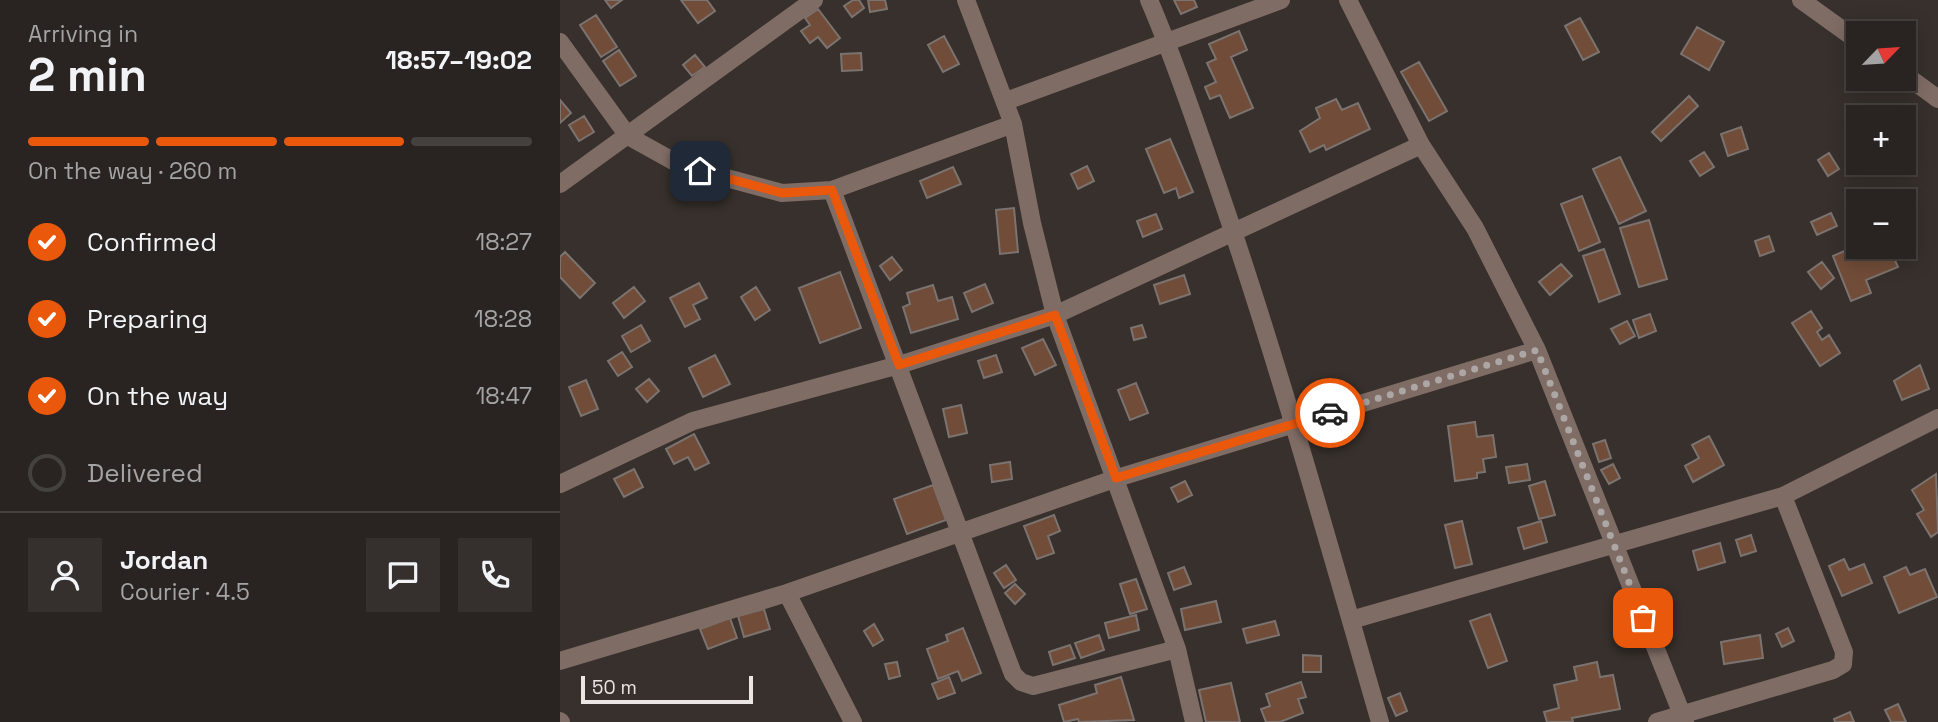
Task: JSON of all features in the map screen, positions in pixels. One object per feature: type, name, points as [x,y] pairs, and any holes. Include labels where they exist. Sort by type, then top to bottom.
[{"type":"street","points":[[560,184],[814,0]]},
{"type":"street","points":[[966,0],[1013,124],[1032,223],[1055,315],[1177,649],[1194,722]]},
{"type":"street","points":[[1149,0],[1167,41],[1234,234],[1294,424],[1380,722]]},
{"type":"street","points":[[1006,101],[1280,0]]},
{"type":"street","points":[[1348,0],[1421,145],[1475,228],[1537,350],[1684,719]]},
{"type":"street","points":[[1801,0],[1846,32]]},
{"type":"street","points":[[560,42],[628,136],[682,166],[782,193],[832,190],[1013,124]]},
{"type":"street","points":[[1916,83],[1938,99]]},
{"type":"street","points":[[560,484],[693,421],[899,365],[1055,315],[1421,145]]},
{"type":"street","points":[[832,190],[1013,674],[1021,682],[1033,686],[1177,649]]},
{"type":"street","points":[[560,661],[787,593],[1116,478],[1537,350]]},
{"type":"street","points":[[1351,620],[1783,496],[1938,418]]},
{"type":"street","points":[[1657,722],[1684,719],[1833,670],[1843,664],[1844,652],[1783,496]]},
{"type":"street","points":[[787,593],[853,722]]},
{"type":"building","points":[[605,0],[622,0],[611,8]]},
{"type":"building","points":[[681,0],[707,0],[715,11],[698,23]]},
{"type":"building","points":[[853,0],[859,0],[864,8],[852,17],[844,6]]},
{"type":"building","points":[[868,0],[885,0],[887,9],[870,12]]},
{"type":"building","points":[[1174,0],[1194,0],[1197,7],[1181,14]]},
{"type":"building","points":[[818,9],[840,38],[827,48],[818,37],[810,43],[801,31],[810,25],[805,18]]},
{"type":"building","points":[[596,15],[617,47],[601,57],[580,25]]},
{"type":"building","points":[[1580,18],[1599,52],[1583,60],[1565,26]]},
{"type":"building","points":[[1697,27],[1724,42],[1709,70],[1681,54]]},
{"type":"building","points":[[1239,31],[1247,50],[1231,57],[1253,108],[1230,118],[1220,95],[1210,99],[1205,87],[1216,82],[1207,63],[1216,59],[1209,44]]},
{"type":"building","points":[[944,36],[959,64],[943,72],[928,45]]},
{"type":"building","points":[[619,50],[636,76],[620,86],[603,61]]},
{"type":"building","points":[[861,53],[862,70],[842,71],[841,54]]},
{"type":"building","points":[[695,55],[705,67],[692,76],[683,65]]},
{"type":"building","points":[[1419,62],[1447,111],[1429,121],[1401,72]]},
{"type":"building","points":[[1689,96],[1698,106],[1661,141],[1652,132]]},
{"type":"building","points":[[1336,99],[1342,110],[1358,103],[1370,129],[1326,150],[1324,145],[1310,152],[1300,131],[1320,118],[1316,108]]},
{"type":"building","points":[[560,100],[571,113],[560,123]]},
{"type":"building","points":[[584,116],[594,132],[579,141],[569,125]]},
{"type":"building","points":[[1741,127],[1748,149],[1728,156],[1721,134]]},
{"type":"building","points":[[1170,139],[1193,192],[1179,198],[1176,188],[1164,193],[1146,149]]},
{"type":"building","points":[[1704,152],[1714,167],[1700,176],[1690,161]]},
{"type":"building","points":[[1829,153],[1839,169],[1828,176],[1818,160]]},
{"type":"building","points":[[1620,157],[1646,211],[1619,224],[1593,169]]},
{"type":"building","points":[[1087,166],[1094,181],[1078,189],[1071,174]]},
{"type":"building","points":[[953,167],[961,184],[927,198],[920,181]]},
{"type":"building","points":[[1582,196],[1600,242],[1579,251],[1561,204]]},
{"type":"building","points":[[1014,208],[1018,252],[1000,254],[996,210]]},
{"type":"building","points":[[1831,213],[1837,226],[1817,235],[1811,222]]},
{"type":"building","points":[[1156,214],[1162,229],[1143,237],[1137,221]]},
{"type":"building","points":[[1649,220],[1667,279],[1639,287],[1620,228]]},
{"type":"building","points":[[1769,236],[1774,251],[1760,256],[1755,241]]},
{"type":"building","points":[[1604,249],[1620,294],[1599,302],[1583,256]]},
{"type":"building","points":[[1846,250],[1846,259],[1894,259],[1898,267],[1866,280],[1871,293],[1851,301],[1833,256]]},
{"type":"building","points":[[565,252],[595,283],[580,298],[560,277],[560,257]]},
{"type":"building","points":[[892,257],[902,270],[890,280],[880,266]]},
{"type":"building","points":[[1822,262],[1834,278],[1821,289],[1808,272]]},
{"type":"building","points":[[1561,264],[1572,276],[1550,295],[1539,282]]},
{"type":"building","points":[[840,272],[861,328],[820,343],[799,288]]},
{"type":"building","points":[[1184,275],[1190,294],[1160,304],[1154,285]]},
{"type":"building","points":[[699,283],[707,298],[693,305],[700,319],[685,327],[670,298]]},
{"type":"building","points":[[985,284],[993,303],[972,312],[964,293]]},
{"type":"building","points":[[933,285],[938,301],[952,297],[958,319],[911,333],[903,307],[910,304],[907,293]]},
{"type":"building","points":[[634,287],[645,301],[624,318],[613,303]]},
{"type":"building","points":[[756,287],[770,310],[755,320],[741,297]]},
{"type":"building","points":[[1811,311],[1822,328],[1817,332],[1822,340],[1829,335],[1840,353],[1820,366],[1792,323]]},
{"type":"building","points":[[1650,314],[1656,331],[1639,338],[1633,320]]},
{"type":"building","points":[[1627,321],[1635,336],[1620,344],[1611,329]]},
{"type":"building","points":[[641,325],[650,341],[631,352],[622,336]]},
{"type":"building","points":[[1142,325],[1146,337],[1134,340],[1131,328]]},
{"type":"building","points":[[1043,339],[1056,365],[1035,375],[1022,348]]},
{"type":"building","points":[[622,352],[632,367],[618,376],[608,361]]},
{"type":"building","points":[[715,355],[730,384],[703,397],[689,368]]},
{"type":"building","points":[[996,355],[1002,372],[984,378],[978,361]]},
{"type":"building","points":[[1920,365],[1929,389],[1902,400],[1894,381]]},
{"type":"building","points":[[649,379],[659,391],[647,402],[636,389]]},
{"type":"building","points":[[586,380],[598,409],[581,416],[569,387]]},
{"type":"building","points":[[1136,383],[1148,413],[1130,420],[1118,390]]},
{"type":"building","points":[[961,405],[967,433],[949,437],[943,409]]},
{"type":"building","points":[[1475,422],[1477,437],[1493,435],[1496,457],[1483,459],[1485,472],[1477,473],[1477,478],[1455,481],[1448,426]]},
{"type":"building","points":[[694,434],[709,463],[695,470],[688,457],[674,464],[666,449]]},
{"type":"building","points":[[1709,436],[1724,465],[1693,482],[1685,466],[1699,458],[1692,445]]},
{"type":"building","points":[[1605,440],[1611,458],[1599,462],[1593,444]]},
{"type":"building","points":[[1010,462],[1012,479],[992,482],[990,465]]},
{"type":"building","points":[[1527,464],[1530,480],[1509,483],[1506,467]]},
{"type":"building","points":[[1613,464],[1620,478],[1609,484],[1601,470]]},
{"type":"building","points":[[634,469],[643,487],[624,497],[614,479]]},
{"type":"building","points":[[1936,474],[1938,532],[1931,537],[1917,514],[1924,510],[1912,490]]},
{"type":"building","points":[[1185,481],[1192,495],[1178,502],[1171,488]]},
{"type":"building","points":[[1545,481],[1555,515],[1539,519],[1529,486]]},
{"type":"building","points":[[933,485],[946,520],[907,534],[894,499]]},
{"type":"building","points":[[1054,515],[1060,531],[1048,536],[1054,553],[1037,559],[1024,526]]},
{"type":"building","points":[[1462,521],[1472,564],[1455,568],[1445,525]]},
{"type":"building","points":[[1541,521],[1547,542],[1524,549],[1518,528]]},
{"type":"building","points":[[1751,535],[1756,551],[1741,556],[1736,540]]},
{"type":"building","points":[[1720,543],[1725,562],[1698,570],[1693,551]]},
{"type":"building","points":[[1844,559],[1849,570],[1864,564],[1872,583],[1842,596],[1829,566]]},
{"type":"building","points":[[1006,565],[1016,580],[1004,588],[994,573]]},
{"type":"building","points":[[1184,567],[1191,584],[1174,590],[1168,573]]},
{"type":"building","points":[[1906,567],[1910,575],[1925,569],[1937,597],[1899,613],[1884,577]]},
{"type":"building","points":[[1136,579],[1147,609],[1130,614],[1120,584]]},
{"type":"building","points":[[1015,584],[1025,594],[1015,604],[1005,593]]},
{"type":"building","points":[[1216,601],[1221,622],[1185,630],[1181,609]]},
{"type":"building","points":[[764,609],[770,629],[744,637],[738,616]]},
{"type":"building","points":[[1490,614],[1507,661],[1488,668],[1470,621]]},
{"type":"building","points":[[1136,615],[1139,630],[1109,638],[1105,623]]},
{"type":"building","points":[[730,618],[737,638],[708,649],[700,629]]},
{"type":"building","points":[[1275,621],[1279,635],[1247,643],[1243,629]]},
{"type":"building","points":[[874,624],[883,640],[873,646],[864,631]]},
{"type":"building","points":[[963,628],[981,673],[962,681],[958,671],[938,679],[927,649],[948,641],[946,635]]},
{"type":"building","points":[[1788,628],[1794,641],[1782,647],[1776,634]]},
{"type":"building","points":[[1099,635],[1104,650],[1081,658],[1075,643]]},
{"type":"building","points":[[1760,635],[1763,658],[1724,664],[1721,642]]},
{"type":"building","points":[[1070,645],[1075,658],[1053,665],[1049,652]]},
{"type":"building","points":[[1303,655],[1321,656],[1321,672],[1303,672]]},
{"type":"building","points":[[897,662],[900,676],[889,679],[885,664]]},
{"type":"building","points":[[1597,662],[1600,677],[1613,675],[1620,709],[1572,718],[1573,722],[1547,722],[1544,712],[1559,708],[1554,685],[1577,680],[1574,667]]},
{"type":"building","points":[[949,677],[955,693],[938,699],[932,684]]},
{"type":"building","points":[[1121,677],[1134,720],[1079,722],[1078,719],[1064,722],[1059,705],[1097,693],[1095,685]]},
{"type":"building","points":[[1301,682],[1306,697],[1298,699],[1303,713],[1280,722],[1266,722],[1261,709],[1270,706],[1266,694]]},
{"type":"building","points":[[1231,683],[1240,722],[1206,722],[1199,690]]},
{"type":"building","points":[[1400,693],[1407,711],[1396,716],[1388,698]]},
{"type":"building","points":[[1898,704],[1906,722],[1891,722],[1885,710]]},
{"type":"building","points":[[1850,712],[1854,722],[1835,722],[1834,719]]},
{"type":"way so far","points":[[1330,413],[1537,350],[1643,618]]},
{"type":"route","points":[[700,171],[782,193],[832,190],[899,365],[1055,315],[1116,478],[1330,413]]}]
